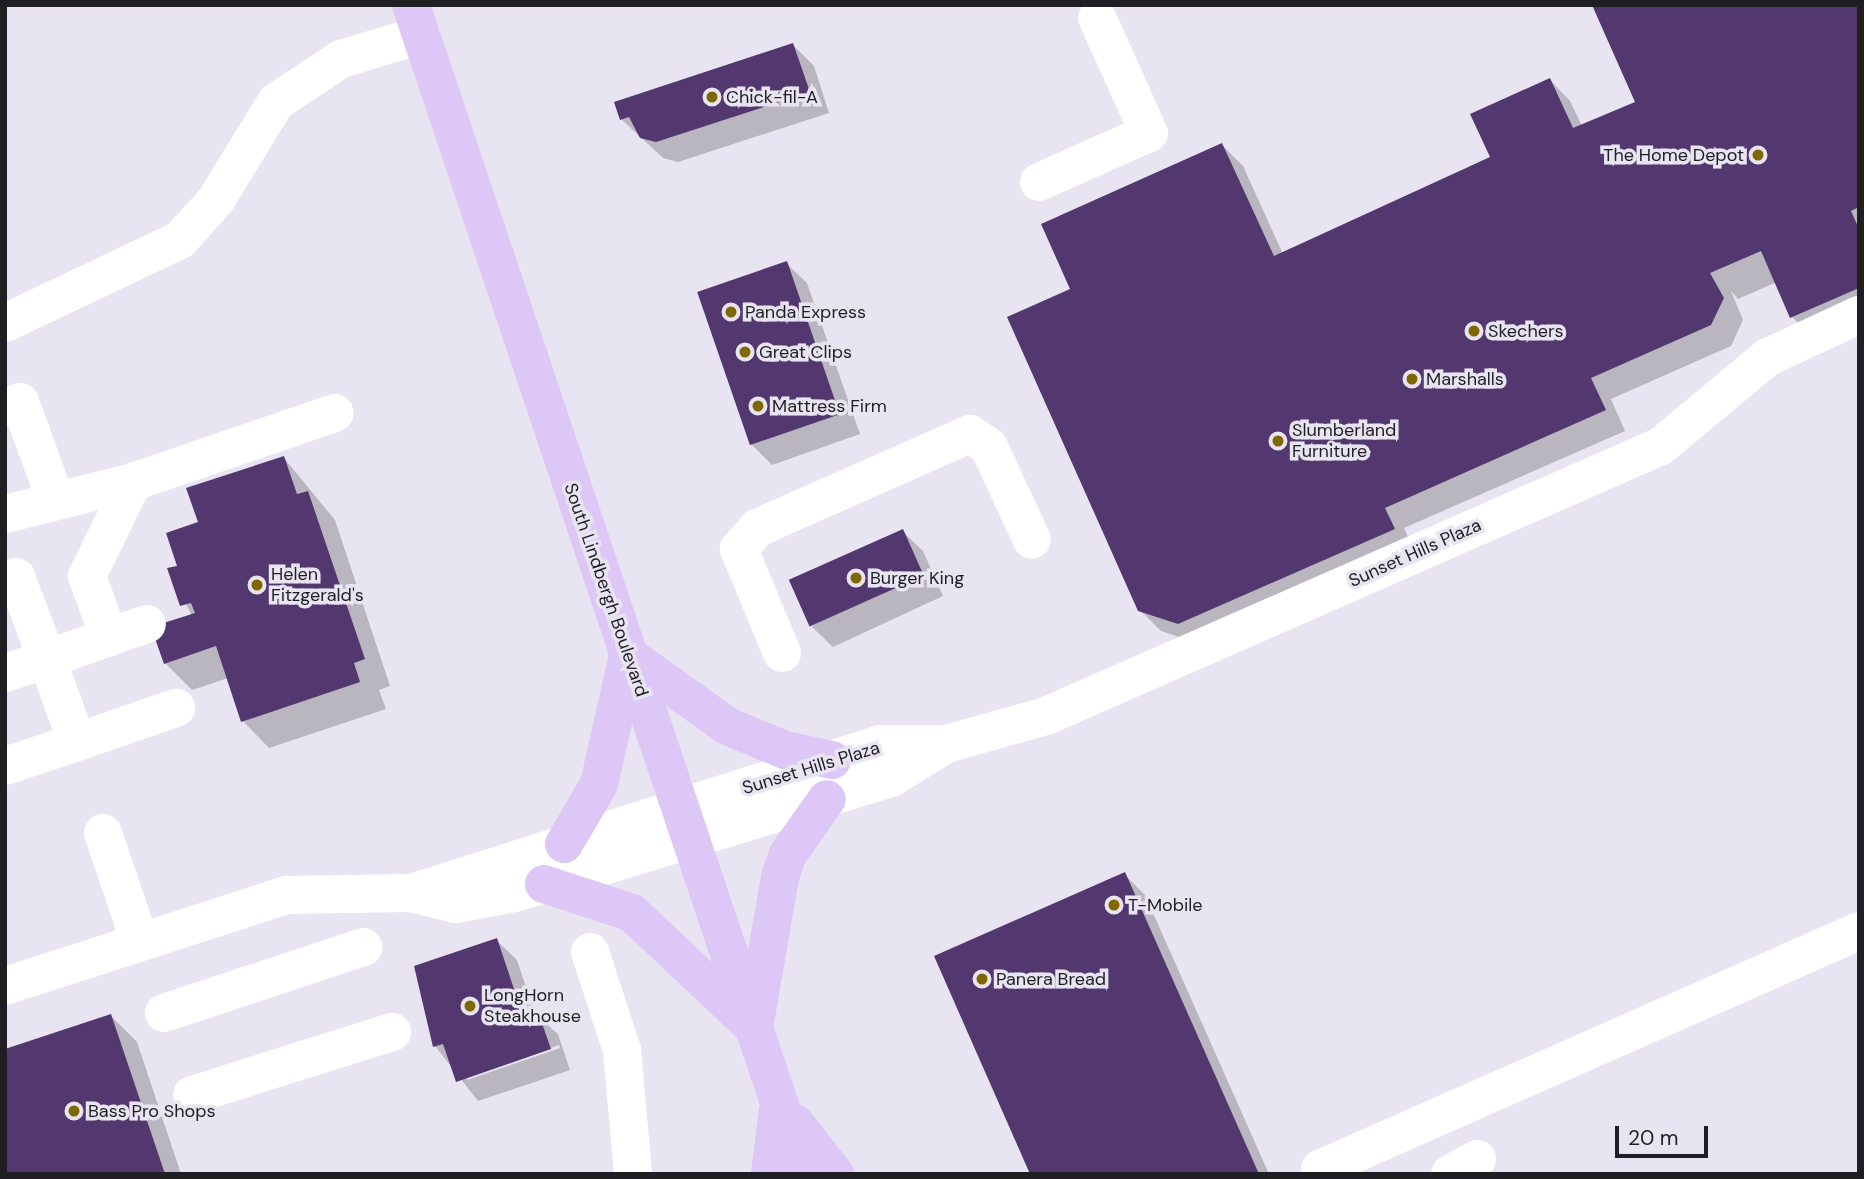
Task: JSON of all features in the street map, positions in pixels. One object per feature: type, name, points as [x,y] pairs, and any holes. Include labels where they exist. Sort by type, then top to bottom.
[{"type":"main road","name":"South Lindbergh Boulevard","points":[[416,20],[803,1174]]},
{"type":"main road","points":[[564,844],[599,784],[628,655],[736,731],[785,751],[832,760]]},
{"type":"main road","points":[[754,1028],[780,877],[827,799]]},
{"type":"main road","points":[[544,884],[632,913],[754,1028]]},
{"type":"main road","points":[[770,1174],[779,1102]]},
{"type":"main road","points":[[779,1102],[835,1174]]},
{"type":"lane","points":[[1039,182],[1149,133],[1097,18]]},
{"type":"lane","points":[[5,323],[180,240],[216,200],[276,102],[341,59],[416,20]]},
{"type":"lane","name":"Sunset Hills Plaza","points":[[685,824],[832,760],[881,744],[946,744],[1046,716],[1661,446],[1768,357],[1859,314]]},
{"type":"lane","points":[[5,407],[20,402],[55,498]]},
{"type":"lane","points":[[5,514],[55,498],[132,482],[334,413]]},
{"type":"lane","points":[[782,653],[738,550],[757,528],[970,434],[989,447],[1032,540]]},
{"type":"lane","points":[[109,638],[87,576],[132,482]]},
{"type":"lane","points":[[5,581],[16,577],[77,742]]},
{"type":"lane","points":[[5,673],[147,624]]},
{"type":"lane","points":[[5,766],[176,708]]},
{"type":"lane","name":"Sunset Hills Plaza","points":[[685,824],[827,799],[891,778],[946,744]]},
{"type":"lane","points":[[411,893],[564,844],[685,824]]},
{"type":"lane","points":[[5,986],[286,895],[411,893],[455,904],[544,884],[685,824]]},
{"type":"lane","points":[[103,833],[140,942]]},
{"type":"lane","points":[[1320,1169],[1859,931]]},
{"type":"lane","points":[[164,1013],[363,947]]},
{"type":"lane","points":[[590,952],[622,1050],[633,1174]]},
{"type":"lane","points":[[192,1095],[392,1032]]},
{"type":"building","points":[[1592,5],[1859,5],[1859,207],[1851,211],[1859,229],[1859,288],[1790,318],[1761,251],[1710,273],[1724,298],[1711,325],[1591,378],[1606,410],[1385,508],[1395,529],[1178,624],[1138,611],[1007,317],[1070,289],[1041,224],[1222,143],[1274,256],[1490,157],[1470,114],[1550,78],[1573,128],[1635,102]]},
{"type":"building","name":"Chick-fil-A","points":[[793,43],[810,92],[656,142],[640,138],[629,117],[620,120],[614,102]]},
{"type":"building","points":[[787,261],[840,414],[750,445],[697,292]]},
{"type":"building","name":"Helen Fitzgerald's","points":[[284,456],[297,494],[308,491],[365,659],[354,663],[360,682],[241,722],[216,646],[164,664],[151,627],[195,613],[191,603],[180,606],[167,568],[177,566],[166,533],[198,522],[186,488]]},
{"type":"building","name":"Burger King","points":[[903,529],[924,576],[810,626],[789,580]]},
{"type":"building","points":[[1125,872],[1259,1174],[1030,1174],[934,956]]},
{"type":"building","name":"LongHorn Steakhouse","points":[[497,938],[523,1016],[538,1012],[551,1049],[456,1082],[443,1044],[433,1047],[414,966]]},
{"type":"building","name":"Bass Pro Shops","points":[[111,1014],[165,1174],[5,1174],[5,1049]]},
{"type":"place","name":"Chick-fil-A","points":[[712,97]]},
{"type":"place","name":"The Home Depot","points":[[1758,155]]},
{"type":"place","name":"Panda Express","points":[[731,312]]},
{"type":"place","name":"Skechers","points":[[1474,331]]},
{"type":"place","name":"Great Clips","points":[[745,352]]},
{"type":"place","name":"Marshalls","points":[[1412,379]]},
{"type":"place","name":"Mattress Firm","points":[[758,406]]},
{"type":"place","name":"Slumberland Furniture","points":[[1278,441]]},
{"type":"place","name":"Burger King","points":[[856,578]]},
{"type":"place","name":"Helen Fitzgerald's","points":[[257,585]]},
{"type":"place","name":"T-Mobile","points":[[1114,905]]},
{"type":"place","name":"Panera Bread","points":[[982,979]]},
{"type":"place","name":"LongHorn Steakhouse","points":[[470,1006]]},
{"type":"place","name":"Bass Pro Shops","points":[[74,1111]]}]
